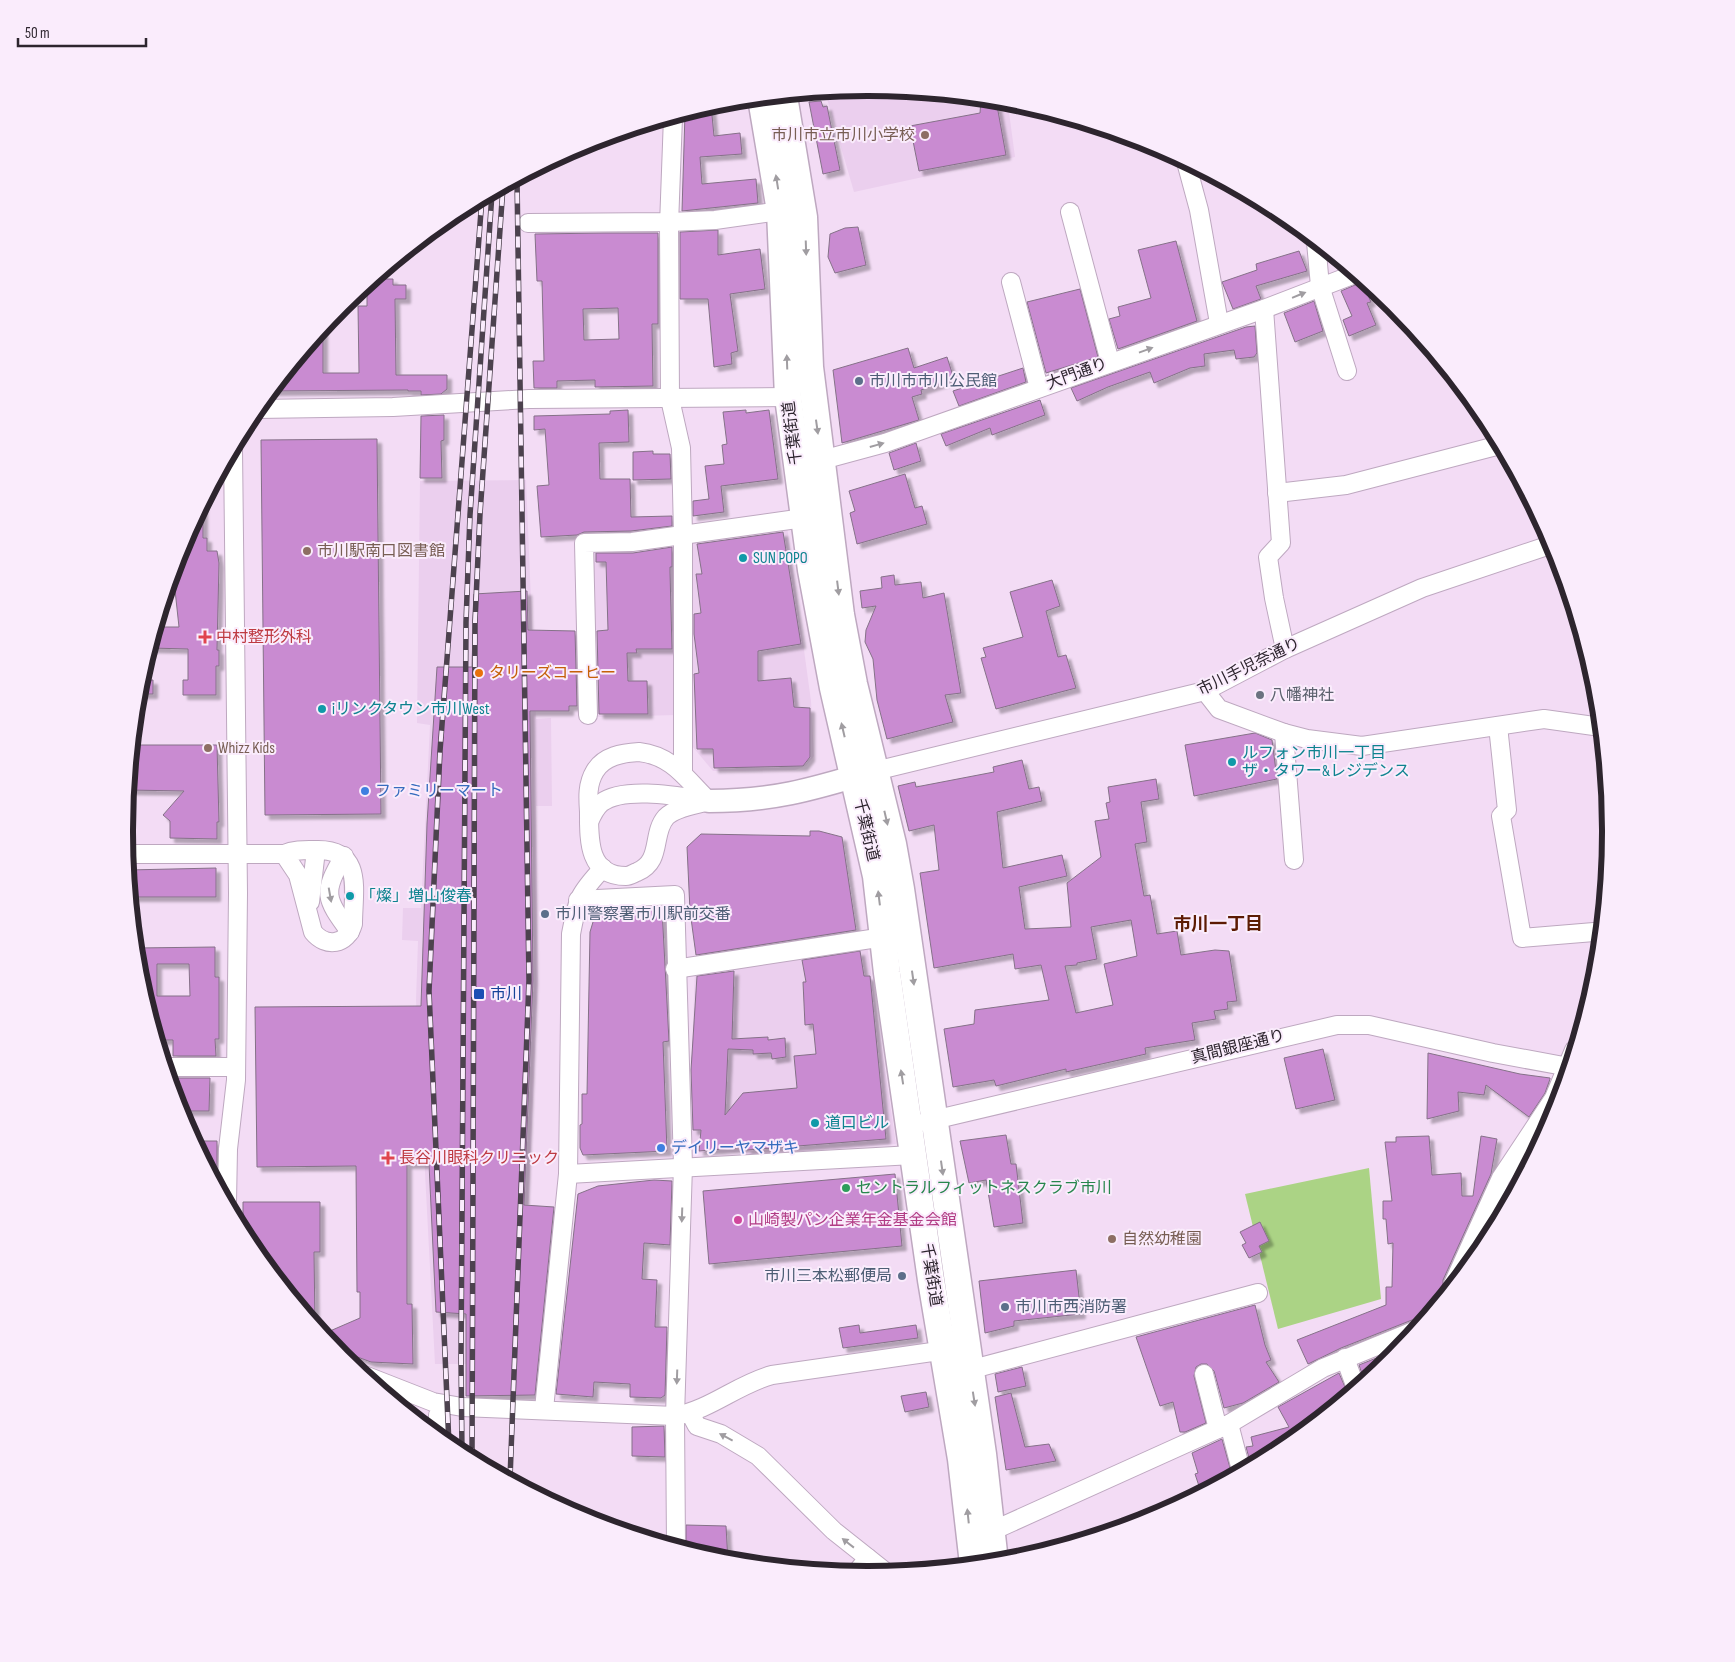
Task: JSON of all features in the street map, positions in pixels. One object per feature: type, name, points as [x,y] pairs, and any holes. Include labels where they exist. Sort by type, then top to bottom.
[{"type":"highway","name":"千葉街道","points":[[785,102],[804,217],[810,367],[808,463],[804,518],[823,640],[901,889],[936,1120],[960,1355],[960,1452],[972,1558]]},
{"type":"highway","name":"千葉街道","points":[[762,104],[777,183],[780,212],[788,397],[808,463],[846,642],[864,774],[887,973],[913,1155],[960,1355],[992,1530],[994,1554]]},
{"type":"main road","points":[[709,801],[781,797],[864,774]]},
{"type":"street","points":[[673,122],[670,222],[670,399],[681,448],[683,774]]},
{"type":"street","points":[[1188,170],[1199,210],[1220,323]]},
{"type":"street","points":[[528,222],[670,222],[715,220],[780,212]]},
{"type":"street","points":[[1070,212],[1110,362]]},
{"type":"street","points":[[1317,249],[1320,286],[1347,371]]},
{"type":"street","name":"大門通り","points":[[808,463],[885,443],[1264,309],[1349,276]]},
{"type":"street","points":[[1012,282],[1039,388]]},
{"type":"street","points":[[1264,309],[1281,543],[1268,557],[1274,598],[1285,649]]},
{"type":"street","points":[[267,409],[393,407],[529,399],[788,397]]},
{"type":"street","points":[[1277,493],[1346,485],[1493,447]]},
{"type":"street","points":[[225,1186],[236,1067],[238,854],[233,461]]},
{"type":"street","points":[[588,715],[584,543],[632,542],[804,518]]},
{"type":"street","name":"市川手児奈通り","points":[[864,774],[1205,691],[1285,649],[1422,588],[1545,547]]},
{"type":"street","points":[[1205,691],[1218,709],[1284,733],[1307,739],[1362,746],[1544,718],[1594,726]]},
{"type":"street","points":[[1498,726],[1507,810],[1501,816],[1522,938],[1595,932]]},
{"type":"street","points":[[1284,733],[1294,860]]},
{"type":"street","points":[[639,752],[655,754],[668,760],[709,801],[673,812],[666,817],[661,826],[655,856],[649,864],[627,876],[609,872],[593,856],[589,840],[589,786],[596,770],[607,760],[621,753],[639,752]]},
{"type":"street","points":[[589,822],[594,811],[602,802],[625,794],[648,794],[709,801]]},
{"type":"street","points":[[648,794],[662,806],[666,817]]},
{"type":"street","points":[[133,854],[284,854],[293,850],[328,850],[344,856],[350,862],[353,872],[353,924],[350,932],[344,939],[336,943],[326,943],[313,932],[298,875],[284,854]]},
{"type":"street","points":[[309,917],[316,850]]},
{"type":"street","points":[[344,856],[333,876],[329,897],[338,915],[350,932]]},
{"type":"street","points":[[544,1409],[568,1174],[571,934],[578,900],[585,888],[604,868]]},
{"type":"street","points":[[578,900],[675,895],[683,1166],[683,1414],[676,1541]]},
{"type":"street","points":[[676,969],[884,937]]},
{"type":"street","name":"真間銀座通り","points":[[909,1125],[1337,1026],[1369,1025],[1493,1053],[1563,1066]]},
{"type":"street","points":[[172,1067],[236,1067]]},
{"type":"street","points":[[1465,1256],[1501,1178],[1545,1115]]},
{"type":"street","points":[[568,1174],[683,1166],[913,1155]]},
{"type":"street","points":[[389,1388],[433,1402],[462,1407],[683,1414],[750,1382],[772,1375],[960,1355],[1258,1293]]},
{"type":"street","points":[[992,1530],[1224,1426],[1323,1368],[1401,1336]]},
{"type":"street","points":[[1345,1358],[1354,1382]]},
{"type":"street","points":[[1204,1374],[1239,1465]]},
{"type":"street","points":[[683,1414],[697,1426],[721,1434],[758,1456],[834,1531],[878,1566]]},
{"type":"street","points":[[438,1415],[438,1427]]},
{"type":"street","points":[[862,1566],[868,1558]]},
{"type":"shaded area","name":"市川市立市川小学校","points":[[868,96],[916,98],[1015,111],[1009,112],[1015,157],[854,192],[827,98]]},
{"type":"shaded area","points":[[526,480],[536,719],[551,718],[552,806],[536,806],[538,981],[529,1197],[518,1364],[435,1364],[416,1000],[418,941],[402,940],[403,908],[421,908],[430,725],[417,723],[420,481]]},
{"type":"shaded area","points":[[787,526],[811,701],[814,756],[806,766],[795,770],[713,771],[692,746],[691,540]]},
{"type":"shaded area","points":[[678,543],[678,715],[594,717],[593,551]]},
{"type":"shaded area","points":[[867,945],[896,1144],[747,1156],[746,1152],[696,1153],[689,1131],[695,970]]},
{"type":"green space","points":[[1369,1168],[1381,1299],[1278,1329],[1245,1194]]},
{"type":"building","points":[[821,101],[823,107],[827,106],[840,170],[823,174],[809,102]]},
{"type":"building","points":[[981,106],[997,108],[1006,155],[919,171],[910,126],[980,113]]},
{"type":"building","points":[[712,113],[714,136],[740,133],[742,154],[700,157],[702,184],[756,179],[758,203],[682,211],[685,119]]},
{"type":"building","points":[[858,227],[866,265],[835,273],[828,257],[830,234],[845,228]]},
{"type":"building","points":[[718,230],[718,255],[760,249],[765,289],[730,294],[738,351],[731,353],[732,364],[714,367],[708,299],[680,299],[680,232]]},
{"type":"building","points":[[658,233],[658,324],[652,324],[653,386],[595,387],[595,380],[557,381],[557,388],[534,388],[533,361],[544,361],[542,281],[537,281],[535,234]],"holes":[[[618,308],[619,339],[584,340],[583,309]]]},
{"type":"building","points":[[1176,241],[1197,321],[1118,349],[1109,319],[1120,316],[1118,307],[1151,298],[1138,250]]},
{"type":"building","points":[[1299,251],[1307,271],[1256,286],[1261,299],[1233,309],[1222,282],[1257,270],[1256,264]]},
{"type":"building","points":[[383,279],[393,279],[393,285],[406,285],[406,299],[395,299],[396,375],[447,375],[447,389],[441,394],[421,395],[421,391],[408,390],[280,391],[323,338],[323,373],[359,373],[358,306],[367,306],[367,294]]},
{"type":"building","points":[[1357,284],[1367,292],[1371,302],[1367,303],[1376,325],[1349,336],[1343,320],[1352,316],[1341,291]]},
{"type":"building","points":[[1080,289],[1098,357],[1046,373],[1027,302]]},
{"type":"building","points":[[1314,301],[1323,331],[1295,342],[1284,313]]},
{"type":"building","points":[[1255,326],[1257,353],[1254,357],[1236,359],[1234,350],[1204,354],[1205,366],[1190,368],[1154,383],[1150,372],[1108,387],[1077,401],[1071,388],[1246,327]]},
{"type":"building","points":[[908,348],[914,368],[947,357],[954,379],[921,390],[922,394],[912,397],[919,420],[842,443],[833,370]]},
{"type":"building","points":[[1023,368],[1026,382],[959,406],[953,391]]},
{"type":"building","points":[[1040,400],[1045,415],[992,435],[990,428],[946,446],[941,434]]},
{"type":"building","points":[[628,410],[629,442],[599,443],[600,479],[630,479],[631,517],[672,516],[672,526],[631,531],[584,532],[577,535],[541,537],[537,486],[549,485],[545,429],[534,430],[534,416],[610,414],[610,411]]},
{"type":"building","points":[[746,410],[746,413],[769,410],[778,479],[721,486],[724,512],[693,516],[693,501],[709,499],[705,466],[724,464],[722,445],[727,444],[723,412]]},
{"type":"building","points":[[444,415],[444,440],[441,441],[442,478],[420,478],[421,416]]},
{"type":"building","name":"iリンクタウン市川West","points":[[377,439],[381,814],[265,815],[261,440]]},
{"type":"building","points":[[916,443],[921,461],[894,470],[889,453]]},
{"type":"building","points":[[653,451],[653,454],[670,454],[671,479],[633,480],[633,452]]},
{"type":"building","points":[[905,474],[915,508],[922,506],[927,524],[857,544],[850,513],[855,511],[849,491]]},
{"type":"building","points":[[203,519],[203,538],[207,538],[207,551],[217,551],[219,563],[217,650],[219,650],[219,666],[216,666],[216,695],[183,695],[183,680],[188,680],[188,649],[156,648],[162,627],[179,627],[175,590],[189,550]]},
{"type":"building","points":[[783,532],[801,644],[758,651],[758,681],[791,678],[794,707],[810,708],[810,757],[803,766],[714,768],[713,749],[697,749],[694,674],[699,673],[694,634],[694,614],[701,613],[696,574],[702,574],[697,544]]},
{"type":"building","points":[[672,547],[672,567],[670,567],[670,572],[672,649],[636,649],[637,653],[627,653],[628,681],[647,681],[648,714],[599,714],[597,631],[608,630],[606,562],[596,562],[596,553],[633,553]]},
{"type":"building","points":[[894,575],[895,585],[921,582],[923,598],[944,593],[961,693],[945,695],[953,722],[887,739],[877,700],[873,659],[865,642],[866,630],[876,606],[862,608],[860,591],[882,588],[881,577]]},
{"type":"building","points":[[1052,580],[1060,606],[1046,611],[1058,657],[1066,655],[1076,688],[996,709],[981,658],[986,657],[983,648],[1023,637],[1010,592]]},
{"type":"building","points":[[527,591],[528,630],[575,631],[577,706],[569,706],[569,711],[530,711],[533,980],[524,1205],[554,1207],[535,1395],[466,1396],[466,1314],[436,1312],[429,1164],[407,1164],[407,1304],[412,1304],[413,1364],[371,1362],[353,1355],[330,1331],[360,1318],[360,1292],[357,1292],[356,1166],[257,1167],[255,1007],[421,1006],[427,824],[437,667],[472,667],[474,594]]},
{"type":"building","points":[[149,680],[153,680],[153,694],[146,694]]},
{"type":"building","name":"ルフォン市川一丁目 ザ・タワー&レジデンス","points":[[1255,733],[1272,740],[1277,779],[1194,796],[1185,745]]},
{"type":"building","points":[[138,745],[217,745],[219,822],[217,822],[217,839],[170,838],[170,821],[163,815],[184,791],[134,790]]},
{"type":"building","points":[[1022,760],[1029,789],[1039,787],[1042,801],[997,812],[1003,868],[1062,855],[1067,876],[1019,887],[1025,929],[1071,927],[1067,883],[1101,857],[1095,821],[1109,819],[1106,803],[1110,802],[1108,787],[1156,779],[1159,799],[1141,802],[1147,842],[1135,844],[1144,896],[1150,895],[1157,934],[1177,931],[1181,955],[1215,950],[1229,951],[1237,1001],[1227,1002],[1228,1009],[1214,1011],[1216,1019],[1192,1023],[1195,1040],[1145,1048],[1146,1054],[1066,1072],[1066,1069],[996,1086],[994,1080],[953,1087],[944,1029],[974,1024],[975,1010],[1049,1000],[1041,965],[1015,969],[1013,954],[934,968],[920,873],[939,870],[934,825],[909,831],[898,786],[915,782],[916,787],[994,772],[993,767]],"holes":[[[1131,920],[1137,956],[1104,964],[1113,1005],[1076,1013],[1065,966],[1077,965],[1077,963],[1097,959],[1091,927]]]},
{"type":"building","points":[[810,831],[819,831],[842,837],[856,930],[696,955],[690,911],[687,847],[701,834],[810,836]]},
{"type":"building","points":[[216,868],[216,897],[136,897],[134,870]]},
{"type":"building","points":[[662,909],[669,1041],[663,1042],[667,1151],[583,1155],[580,1148],[580,1125],[582,1124],[582,1094],[587,1094],[590,932],[596,912]]},
{"type":"building","points":[[215,947],[215,977],[219,977],[219,1039],[215,1039],[216,1056],[173,1056],[173,1040],[164,1040],[147,974],[143,948]],"holes":[[[157,964],[189,964],[190,996],[157,996]]]},
{"type":"building","points":[[860,951],[864,976],[870,976],[886,1139],[747,1150],[747,1147],[699,1151],[701,1130],[693,1130],[691,1070],[697,976],[734,971],[732,1039],[768,1037],[768,1040],[785,1038],[786,1057],[772,1059],[771,1053],[753,1054],[753,1050],[728,1049],[725,1115],[743,1093],[797,1088],[794,1056],[816,1054],[813,1024],[805,1025],[803,982],[806,982],[802,960]]},
{"type":"building","points":[[1323,1049],[1335,1100],[1296,1109],[1284,1058]]},
{"type":"building","points":[[1428,1053],[1550,1079],[1545,1093],[1529,1117],[1486,1085],[1484,1095],[1458,1092],[1459,1111],[1427,1119]]},
{"type":"building","points":[[176,1078],[210,1078],[209,1111],[189,1111]]},
{"type":"building","points":[[1006,1135],[1011,1164],[1016,1164],[1023,1223],[994,1227],[986,1180],[969,1183],[960,1141]]},
{"type":"building","points":[[1429,1136],[1432,1175],[1461,1173],[1462,1196],[1473,1196],[1481,1136],[1497,1139],[1491,1174],[1443,1280],[1443,1286],[1415,1320],[1341,1348],[1308,1364],[1297,1340],[1386,1305],[1386,1287],[1392,1287],[1393,1243],[1388,1244],[1386,1219],[1383,1219],[1383,1201],[1392,1201],[1385,1142],[1396,1142],[1396,1137]]},
{"type":"building","points":[[202,1141],[217,1141],[217,1171]]},
{"type":"building","points":[[895,1174],[902,1246],[709,1264],[703,1191]]},
{"type":"building","points":[[654,1180],[672,1181],[670,1245],[644,1243],[642,1279],[657,1280],[655,1327],[667,1327],[665,1395],[661,1398],[630,1397],[630,1384],[594,1382],[593,1397],[556,1394],[578,1194],[598,1186]]},
{"type":"building","points":[[243,1202],[320,1202],[320,1252],[314,1252],[315,1315],[285,1278],[243,1217]]},
{"type":"building","points":[[1260,1222],[1269,1241],[1259,1246],[1262,1252],[1249,1258],[1242,1245],[1246,1243],[1240,1232]]},
{"type":"building","points":[[1076,1270],[1081,1314],[1014,1321],[1014,1326],[985,1333],[979,1281]]},
{"type":"building","points":[[1255,1305],[1265,1345],[1271,1360],[1266,1362],[1279,1382],[1243,1403],[1224,1408],[1214,1371],[1207,1364],[1201,1364],[1196,1367],[1194,1376],[1206,1423],[1185,1432],[1180,1432],[1173,1402],[1160,1406],[1136,1337]]},
{"type":"building","points":[[859,1325],[860,1333],[916,1325],[918,1338],[843,1348],[839,1328]]},
{"type":"building","points":[[1382,1356],[1362,1374],[1359,1365]]},
{"type":"building","points":[[1022,1367],[1026,1386],[998,1392],[995,1374]]},
{"type":"building","points":[[1339,1373],[1346,1388],[1315,1414],[1249,1458],[1246,1447],[1253,1446],[1251,1437],[1289,1427],[1278,1407]]},
{"type":"building","points":[[926,1392],[929,1407],[905,1412],[901,1396]]},
{"type":"building","points":[[1011,1393],[1025,1447],[1049,1444],[1056,1461],[1006,1470],[995,1397]]},
{"type":"building","points":[[664,1426],[665,1457],[632,1456],[632,1427]]},
{"type":"building","points":[[1222,1439],[1230,1469],[1199,1486],[1195,1474],[1198,1473],[1192,1453]]},
{"type":"building","points":[[686,1525],[726,1526],[728,1553],[686,1543]]},
{"type":"railway","points":[[510,1472],[529,980],[517,186]]},
{"type":"railway","points":[[472,1450],[475,621],[480,514],[503,194]]},
{"type":"railway","points":[[462,1444],[466,622],[470,515],[492,200]]},
{"type":"railway","points":[[449,1434],[429,991],[440,751],[481,206]]},
{"type":"place","name":"市川市立市川小学校","points":[[925,135]]},
{"type":"place","name":"市川市市川公民館","points":[[859,381]]},
{"type":"place","name":"市川駅南口図書館","points":[[307,551]]},
{"type":"place","name":"SUN POPO","points":[[743,558]]},
{"type":"place","name":"中村整形外科","points":[[205,637]]},
{"type":"place","name":"タリーズコーヒー","points":[[479,673]]},
{"type":"place","name":"八幡神社","points":[[1260,695]]},
{"type":"place","name":"iリンクタウン市川West","points":[[322,709]]},
{"type":"place","name":"Whizz Kids","points":[[208,748]]},
{"type":"place","name":"ルフォン市川一丁目 ザ・タワー&レジデンス","points":[[1232,762]]},
{"type":"place","name":"ファミリーマート","points":[[365,791]]},
{"type":"place","name":"「燦」増山俊春","points":[[350,896]]},
{"type":"place","name":"市川警察署市川駅前交番","points":[[545,914]]},
{"type":"place","name":"市川","points":[[479,994]]},
{"type":"place","name":"道口ビル","points":[[815,1123]]},
{"type":"place","name":"デイリーヤマザキ","points":[[661,1148]]},
{"type":"place","name":"長谷川眼科クリニック","points":[[388,1158]]},
{"type":"place","name":"セントラルフィットネスクラブ市川","points":[[846,1188]]},
{"type":"place","name":"山崎製パン企業年金基金会館","points":[[738,1220]]},
{"type":"place","name":"自然幼稚園","points":[[1112,1239]]},
{"type":"place","name":"市川三本松郵便局","points":[[902,1276]]},
{"type":"place","name":"市川市西消防署","points":[[1005,1307]]},
{"type":"district","name":"市川一丁目","points":[[1218,924]]}]
